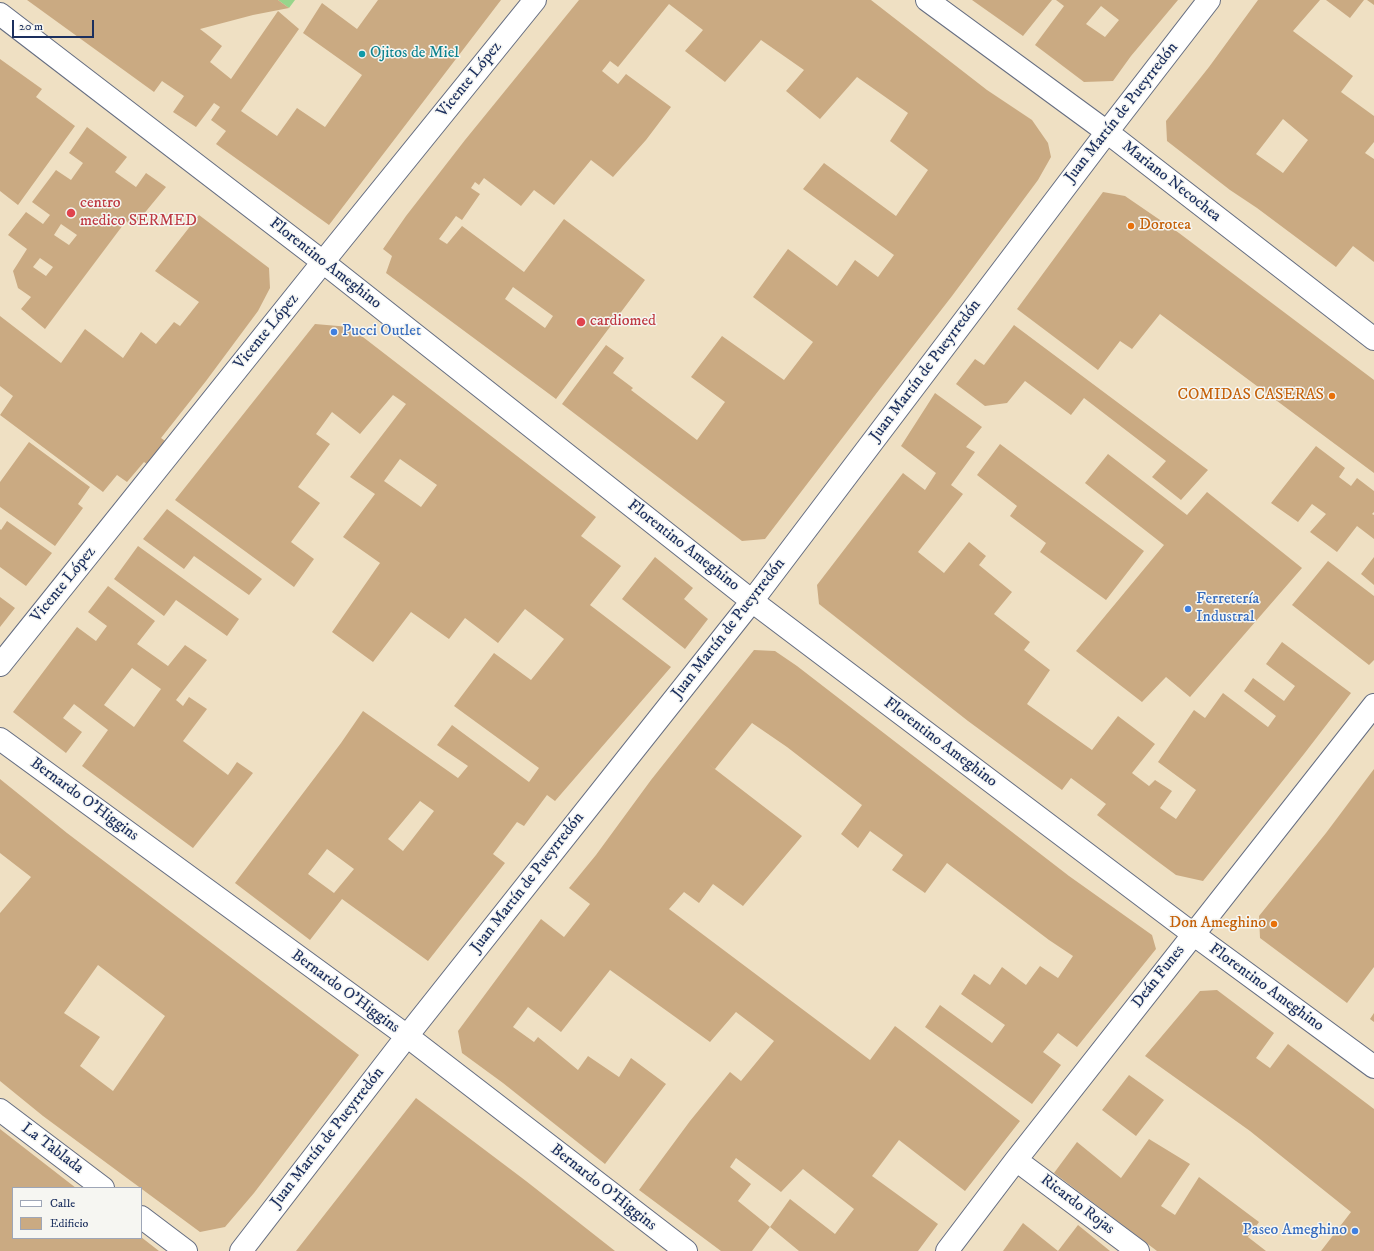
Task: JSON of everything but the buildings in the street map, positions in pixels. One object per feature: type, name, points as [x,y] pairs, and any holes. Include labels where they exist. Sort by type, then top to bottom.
[{"type":"street","name":"Vicente López","points":[[0,665],[535,0]]},
{"type":"street","name":"Mariano Necochea","points":[[927,0],[1106,132],[1374,339]]},
{"type":"street","name":"Juan Martín de Pueyrredón","points":[[241,1251],[407,1036],[752,601],[1106,132],[1209,0]]},
{"type":"street","name":"Florentino Ameghino","points":[[0,14],[323,262],[752,601],[1193,934],[1374,1067]]},
{"type":"street","name":"Deán Funes","points":[[947,1251],[1016,1160],[1374,705]]},
{"type":"street","name":"Bernardo O'Higgins","points":[[0,738],[407,1036],[686,1251]]},
{"type":"street","name":"La Tablada","points":[[0,1110],[102,1187]]},
{"type":"street","name":"Ricardo Rojas","points":[[1016,1160],[1138,1251]]},
{"type":"street","points":[[142,1218],[186,1251]]},
{"type":"green space","points":[[278,0],[295,0],[289,8]]},
{"type":"place","name":"Ojitos de Miel","points":[[362,54]]},
{"type":"place","name":"centro medico SERMED","points":[[71,213]]},
{"type":"place","name":"Dorotea","points":[[1131,226]]},
{"type":"place","name":"cardiomed","points":[[581,322]]},
{"type":"place","name":"Pucci Outlet","points":[[334,332]]},
{"type":"place","name":"COMIDAS CASERAS","points":[[1332,396]]},
{"type":"place","name":"Ferretería Industral","points":[[1188,609]]},
{"type":"place","name":"Don Ameghino","points":[[1274,924]]},
{"type":"place","name":"Paseo Ameghino","points":[[1355,1231]]}]
